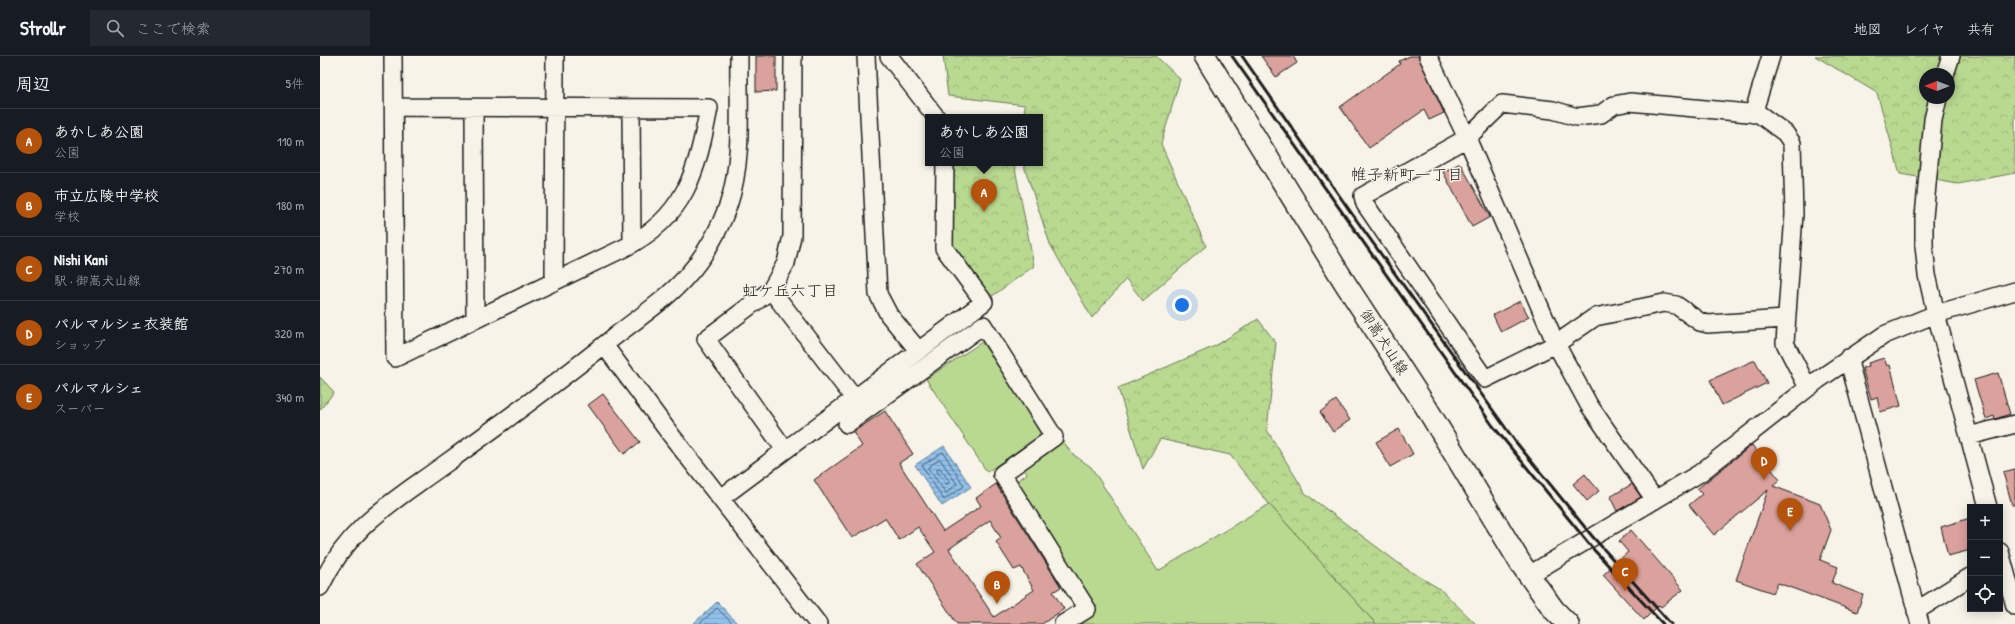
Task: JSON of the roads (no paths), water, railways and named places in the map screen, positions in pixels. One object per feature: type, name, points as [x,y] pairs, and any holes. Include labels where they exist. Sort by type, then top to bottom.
[{"type":"main road","name":"御嵩犬山線","points":[[1204,56],[1345,283],[1426,407],[1529,575],[1554,610],[1568,624]]},
{"type":"street","points":[[393,56],[395,358],[475,318],[632,244],[652,231],[667,217],[683,196],[696,166],[709,108],[394,107]]},
{"type":"street","points":[[554,282],[555,56]]},
{"type":"street","points":[[320,587],[339,552],[358,530],[382,510],[502,423],[604,345],[685,279],[716,236],[728,205],[738,156],[739,56]]},
{"type":"street","points":[[785,450],[706,339],[771,290],[786,263],[792,236],[793,56]]},
{"type":"street","points":[[866,56],[878,294],[889,315],[918,350]]},
{"type":"street","points":[[889,56],[934,114]]},
{"type":"street","points":[[1428,56],[1467,138],[1556,344],[1589,405],[1655,500]]},
{"type":"street","points":[[1753,114],[1771,56]]},
{"type":"street","points":[[1947,68],[1951,56]]},
{"type":"street","points":[[1786,319],[1708,324],[1700,322],[1676,305],[1664,303],[1595,317],[1556,344],[1485,379],[1366,204],[1363,196],[1467,138],[1502,104],[1553,110],[1577,117],[1601,114],[1614,105],[1630,102],[1759,114],[1785,133],[1792,144],[1794,214],[1785,343],[1808,388]]},
{"type":"street","points":[[1937,104],[1933,120],[1924,224],[1927,274],[1936,314],[1987,504]]},
{"type":"street","points":[[474,108],[475,318]]},
{"type":"street","points":[[631,108],[632,244]]},
{"type":"street","points":[[720,498],[984,302],[944,248],[945,166]]},
{"type":"street","points":[[771,290],[854,398]]},
{"type":"street","points":[[1529,575],[1700,473],[1808,388],[1848,358],[1884,335],[1936,314],[2015,292]]},
{"type":"street","points":[[846,424],[983,325],[1054,437],[1002,474],[1087,609],[1063,624]]},
{"type":"street","points":[[604,345],[671,435],[818,624]]},
{"type":"street","points":[[1848,358],[1918,617],[1967,579]]},
{"type":"street","points":[[1969,436],[2015,424]]},
{"type":"street","points":[[2004,554],[2015,606]]},
{"type":"water","points":[[944,446],[971,487],[942,506],[915,465]]},
{"type":"water","points":[[717,602],[738,624],[693,624]]},
{"type":"railway","points":[[1232,56],[1493,426],[1594,550],[1663,624]]},
{"type":"railway","points":[[1242,56],[1350,211],[1515,441],[1592,536],[1671,624]]},
{"type":"place","name":"あかしあ公園","points":[[984,212]]},
{"type":"place","name":"パルマルシェ衣装館","points":[[1764,480]]},
{"type":"place","name":"パルマルシェ","points":[[1790,531]]},
{"type":"place","name":"Nishi Kani","points":[[1625,591]]},
{"type":"place","name":"市立広陵中学校","points":[[997,604]]},
{"type":"district","name":"帷子新町一丁目","points":[[1407,174]]},
{"type":"district","name":"虹ケ丘六丁目","points":[[790,290]]}]
